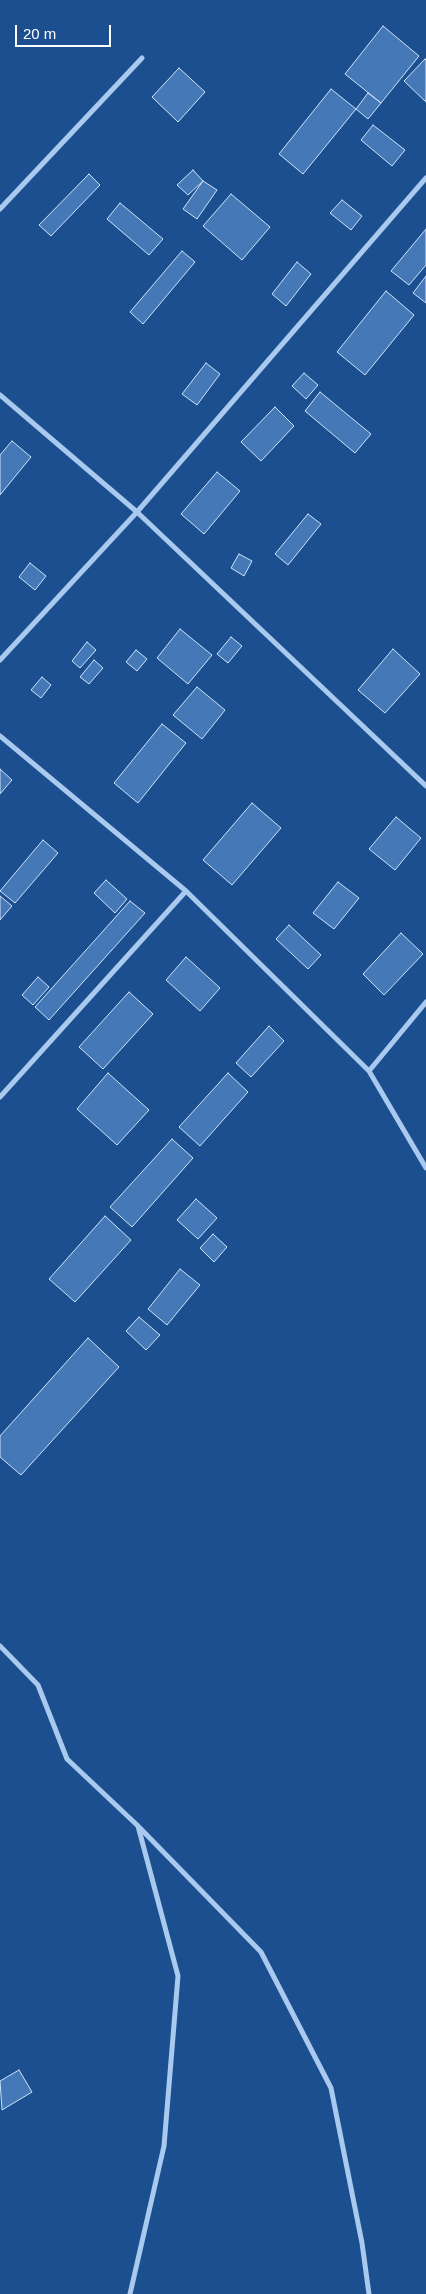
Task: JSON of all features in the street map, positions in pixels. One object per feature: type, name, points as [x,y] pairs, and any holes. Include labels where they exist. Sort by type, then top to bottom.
[{"type":"street","points":[[0,209],[142,58]]},
{"type":"street","points":[[0,660],[137,512],[426,178]]},
{"type":"street","points":[[0,395],[137,512],[426,786]]},
{"type":"street","points":[[0,736],[186,891],[369,1071],[426,1168]]},
{"type":"street","points":[[0,1097],[186,891]]},
{"type":"street","points":[[369,1071],[426,1002]]},
{"type":"street","points":[[0,1646],[38,1685],[67,1759],[138,1825],[261,1952],[331,2088],[362,2243],[370,2294]]},
{"type":"street","points":[[130,2294],[164,2146],[178,1976],[138,1825]]},
{"type":"building","points":[[383,26],[419,56],[381,103],[345,74]]},
{"type":"building","points":[[426,60],[426,102],[404,81]]},
{"type":"building","points":[[179,68],[205,92],[178,122],[152,97]]},
{"type":"building","points":[[331,89],[356,109],[303,174],[279,154]]},
{"type":"building","points":[[368,93],[381,103],[368,119],[356,109]]},
{"type":"building","points":[[373,125],[405,150],[392,166],[361,140]]},
{"type":"building","points":[[193,170],[203,181],[188,195],[177,185]]},
{"type":"building","points":[[89,174],[100,185],[51,236],[39,225]]},
{"type":"building","points":[[203,181],[217,190],[197,219],[183,209]]},
{"type":"building","points":[[231,194],[270,227],[242,260],[203,226]]},
{"type":"building","points":[[342,200],[362,216],[351,230],[330,213]]},
{"type":"building","points":[[120,203],[163,239],[149,255],[107,219]]},
{"type":"building","points":[[426,229],[426,265],[409,285],[391,271]]},
{"type":"building","points":[[182,251],[195,262],[143,324],[130,312]]},
{"type":"building","points":[[297,262],[311,274],[286,306],[272,294]]},
{"type":"building","points":[[426,276],[426,303],[413,293]]},
{"type":"building","points":[[386,291],[414,315],[365,375],[337,352]]},
{"type":"building","points":[[206,363],[220,374],[197,405],[182,394]]},
{"type":"building","points":[[304,373],[318,385],[306,399],[292,386]]},
{"type":"building","points":[[320,392],[371,434],[355,453],[305,411]]},
{"type":"building","points":[[275,407],[294,426],[261,461],[241,442]]},
{"type":"building","points":[[12,441],[31,457],[0,495],[0,455]]},
{"type":"building","points":[[217,472],[240,491],[204,534],[181,514]]},
{"type":"building","points":[[308,514],[321,524],[288,565],[275,554]]},
{"type":"building","points":[[239,554],[252,561],[244,576],[231,568]]},
{"type":"building","points":[[30,563],[46,576],[35,590],[19,577]]},
{"type":"building","points":[[180,629],[212,655],[188,684],[157,658]]},
{"type":"building","points":[[231,637],[242,646],[228,663],[217,654]]},
{"type":"building","points":[[87,642],[96,650],[80,668],[72,661]]},
{"type":"building","points":[[393,649],[420,674],[385,713],[358,690]]},
{"type":"building","points":[[136,650],[147,659],[137,671],[126,662]]},
{"type":"building","points":[[94,660],[103,668],[89,684],[80,677]]},
{"type":"building","points":[[42,677],[51,685],[41,698],[31,690]]},
{"type":"building","points":[[197,687],[225,710],[202,739],[173,715]]},
{"type":"building","points":[[162,724],[186,743],[138,803],[114,783]]},
{"type":"building","points":[[0,769],[12,780],[0,794]]},
{"type":"building","points":[[252,803],[281,828],[232,885],[203,860]]},
{"type":"building","points":[[396,817],[421,838],[395,870],[369,849]]},
{"type":"building","points":[[43,840],[58,853],[15,903],[0,891]]},
{"type":"building","points":[[106,880],[127,899],[115,913],[94,893]]},
{"type":"building","points":[[338,882],[359,898],[334,929],[313,913]]},
{"type":"building","points":[[0,896],[12,906],[0,920]]},
{"type":"building","points":[[130,901],[145,913],[49,1020],[35,1007]]},
{"type":"building","points":[[289,925],[321,955],[308,969],[276,939]]},
{"type":"building","points":[[401,933],[423,954],[384,995],[363,974]]},
{"type":"building","points":[[186,957],[220,988],[200,1011],[166,980]]},
{"type":"building","points":[[38,977],[49,987],[33,1005],[22,995]]},
{"type":"building","points":[[129,992],[153,1014],[103,1069],[79,1047]]},
{"type":"building","points":[[269,1026],[284,1041],[251,1077],[236,1063]]},
{"type":"building","points":[[108,1073],[149,1110],[117,1145],[77,1109]]},
{"type":"building","points":[[228,1073],[248,1092],[200,1146],[179,1127]]},
{"type":"building","points":[[172,1139],[193,1158],[132,1227],[110,1207]]},
{"type":"building","points":[[196,1199],[217,1218],[198,1239],[177,1220]]},
{"type":"building","points":[[105,1216],[131,1240],[75,1302],[49,1279]]},
{"type":"building","points":[[213,1234],[227,1247],[214,1262],[200,1248]]},
{"type":"building","points":[[180,1269],[200,1285],[167,1325],[148,1309]]},
{"type":"building","points":[[139,1317],[160,1335],[146,1350],[126,1331]]},
{"type":"building","points":[[88,1338],[119,1367],[21,1475],[0,1457],[0,1436]]},
{"type":"building","points":[[19,2070],[32,2092],[2,2110],[0,2081]]}]
